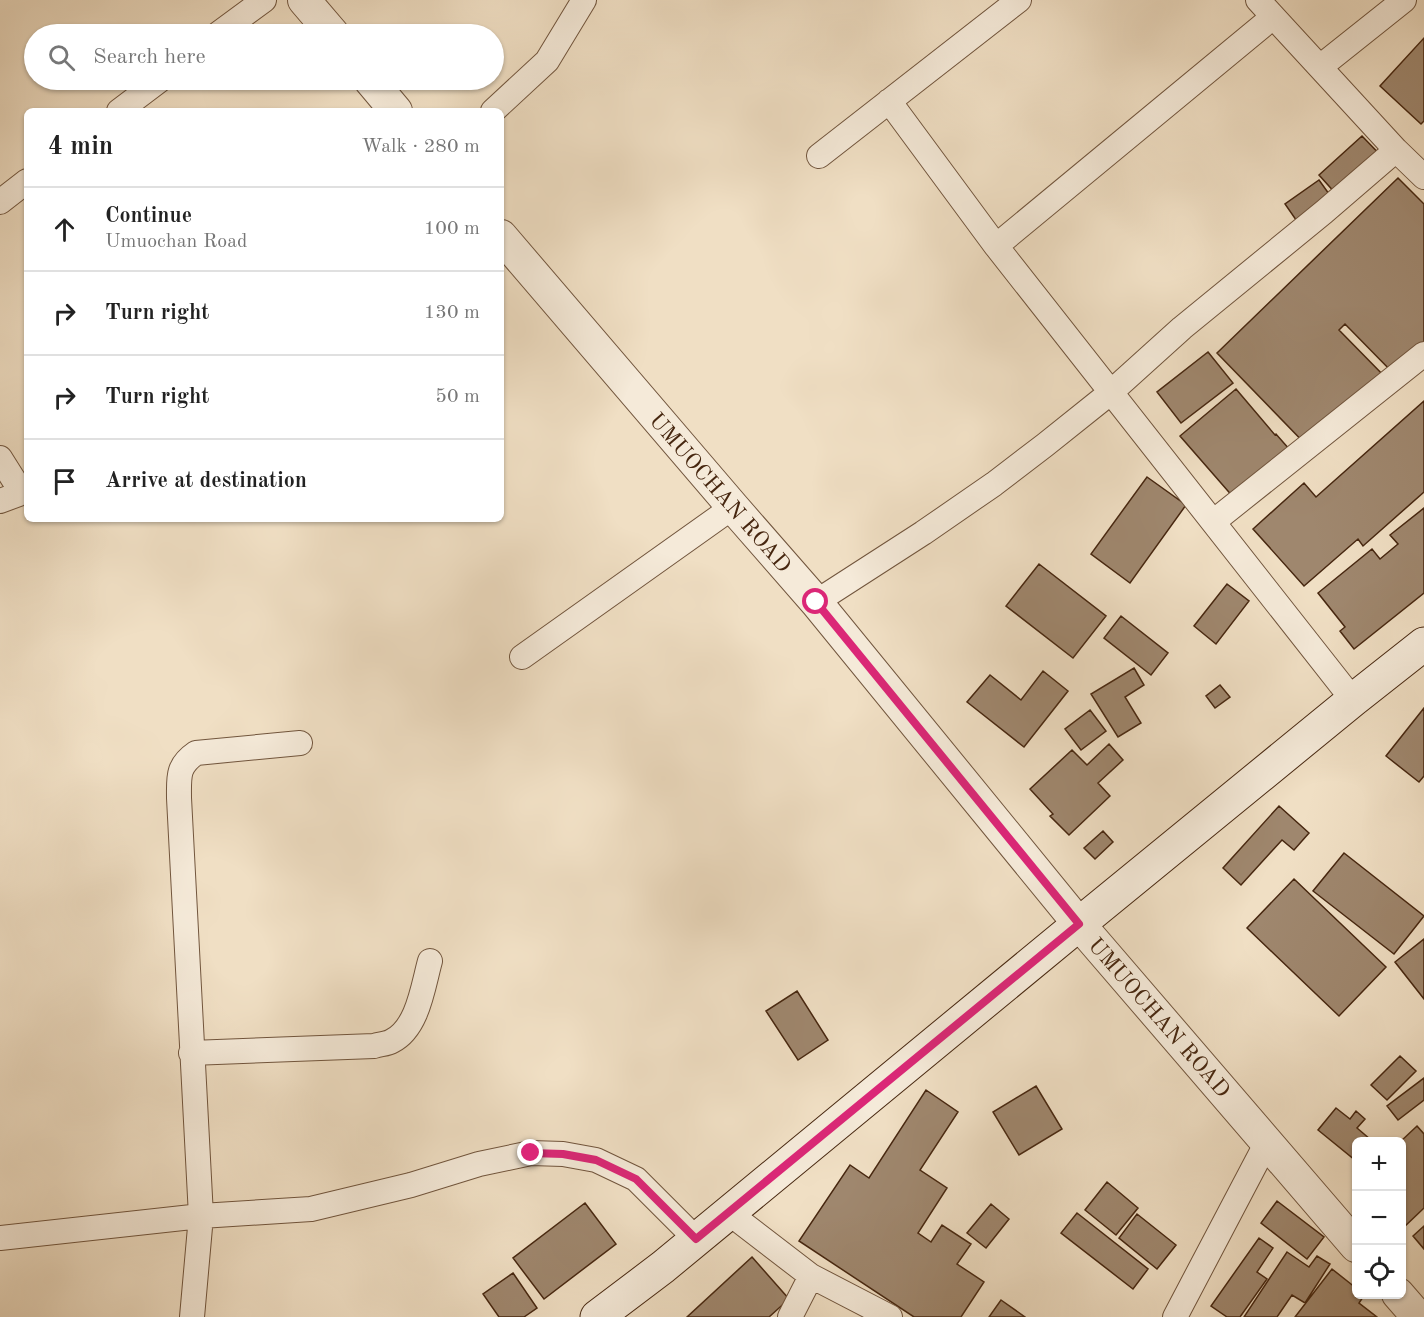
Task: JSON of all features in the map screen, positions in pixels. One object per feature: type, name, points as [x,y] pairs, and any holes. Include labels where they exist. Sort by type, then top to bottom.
[{"type":"main road","points":[[597,1317],[663,1267],[1079,924],[1424,644]]},
{"type":"street","points":[[232,24],[264,0]]},
{"type":"street","points":[[304,0],[324,24]]},
{"type":"street","points":[[496,108],[547,61],[584,0]]},
{"type":"street","points":[[819,156],[1019,0]]},
{"type":"street","points":[[1320,67],[1404,0]]},
{"type":"street","points":[[996,246],[1265,9],[1424,177]]},
{"type":"street","points":[[122,108],[146,90]]},
{"type":"street","points":[[378,90],[393,108]]},
{"type":"street","points":[[889,101],[996,246],[1353,700]]},
{"type":"street","points":[[816,602],[923,533],[1045,445],[1110,393],[1182,328],[1396,150]]},
{"type":"street","points":[[0,202],[24,183]]},
{"type":"street","name":"UMUOCHAN ROAD","points":[[504,240],[816,602],[1079,924],[1355,1245]]},
{"type":"street","points":[[1213,522],[1424,354]]},
{"type":"street","points":[[0,458],[16,495]]},
{"type":"street","points":[[522,657],[733,507]]},
{"type":"street","points":[[192,1317],[201,1216],[191,1053],[179,774],[186,760],[196,753],[300,743]]},
{"type":"street","points":[[191,1053],[374,1046],[393,1041],[405,1031],[415,1017],[430,962]]},
{"type":"street","points":[[1175,1317],[1267,1142]]},
{"type":"street","points":[[0,1238],[201,1216],[311,1209],[411,1185],[479,1164],[531,1153],[542,1153],[596,1160],[636,1179],[696,1239]]},
{"type":"street","points":[[729,1213],[811,1276],[890,1317]]},
{"type":"street","points":[[790,1317],[811,1276]]},
{"type":"street","points":[[1402,1299],[1418,1317]]},
{"type":"building","points":[[1424,38],[1424,121],[1421,124],[1380,86]]},
{"type":"building","points":[[1362,136],[1390,165],[1346,205],[1319,175]]},
{"type":"building","points":[[1398,178],[1424,204],[1424,359],[1398,378],[1345,324],[1339,330],[1389,381],[1314,453],[1217,353]]},
{"type":"building","points":[[1319,180],[1337,205],[1303,230],[1285,204]]},
{"type":"building","points":[[1208,352],[1233,383],[1181,423],[1157,392]]},
{"type":"building","points":[[1236,389],[1297,458],[1241,506],[1180,436]]},
{"type":"building","points":[[1424,401],[1424,492],[1363,546],[1358,539],[1304,586],[1253,529],[1304,483],[1316,497]]},
{"type":"building","points":[[1147,477],[1186,505],[1130,583],[1091,554]]},
{"type":"building","points":[[1424,508],[1424,593],[1354,649],[1340,631],[1345,627],[1318,593],[1372,549],[1380,559],[1398,544],[1390,535]]},
{"type":"building","points":[[1039,564],[1106,616],[1073,658],[1006,606]]},
{"type":"building","points":[[1227,584],[1249,601],[1216,644],[1194,626]]},
{"type":"building","points":[[1121,616],[1168,653],[1151,675],[1104,638]]},
{"type":"building","points":[[1134,668],[1144,685],[1125,697],[1141,723],[1118,737],[1091,694]]},
{"type":"building","points":[[1043,671],[1068,691],[1024,747],[967,702],[990,675],[1021,700]]},
{"type":"building","points":[[1220,685],[1230,697],[1215,708],[1206,696]]},
{"type":"building","points":[[1424,708],[1424,776],[1419,782],[1386,756]]},
{"type":"building","points":[[1090,710],[1106,731],[1081,750],[1065,729]]},
{"type":"building","points":[[1109,744],[1123,760],[1098,783],[1110,796],[1069,835],[1050,816],[1053,814],[1030,789],[1072,750],[1087,765]]},
{"type":"building","points":[[1279,806],[1309,833],[1294,850],[1282,840],[1241,885],[1223,868]]},
{"type":"building","points":[[1103,831],[1113,842],[1095,859],[1084,848]]},
{"type":"building","points":[[1344,853],[1424,916],[1394,954],[1313,891]]},
{"type":"building","points":[[1294,879],[1386,967],[1339,1016],[1247,928]]},
{"type":"building","points":[[1424,939],[1424,999],[1395,962]]},
{"type":"building","points":[[797,991],[828,1040],[798,1060],[766,1011]]},
{"type":"building","points":[[1400,1056],[1416,1071],[1387,1100],[1371,1085]]},
{"type":"building","points":[[1424,1078],[1424,1100],[1398,1120],[1387,1106]]},
{"type":"building","points":[[1036,1086],[1062,1129],[1019,1155],[993,1112]]},
{"type":"building","points":[[926,1090],[958,1112],[920,1170],[947,1188],[918,1233],[931,1242],[942,1225],[971,1244],[957,1264],[984,1282],[961,1317],[914,1317],[799,1241],[850,1165],[869,1178]]},
{"type":"building","points":[[1336,1108],[1350,1119],[1356,1111],[1365,1119],[1357,1128],[1368,1137],[1352,1137],[1352,1158],[1318,1130]]},
{"type":"building","points":[[1417,1126],[1424,1134],[1424,1208],[1406,1225],[1406,1137]]},
{"type":"building","points":[[1107,1182],[1138,1208],[1116,1235],[1085,1210]]},
{"type":"building","points":[[1277,1201],[1324,1237],[1307,1259],[1261,1223]]},
{"type":"building","points":[[585,1203],[616,1244],[544,1299],[513,1258]]},
{"type":"building","points":[[991,1204],[1009,1219],[986,1248],[967,1233]]},
{"type":"building","points":[[1077,1213],[1148,1269],[1133,1289],[1061,1233]]},
{"type":"building","points":[[1137,1214],[1176,1245],[1157,1269],[1119,1238]]},
{"type":"building","points":[[1424,1226],[1424,1249],[1413,1236]]},
{"type":"building","points":[[1259,1238],[1273,1248],[1257,1272],[1267,1279],[1240,1317],[1227,1317],[1211,1306]]},
{"type":"building","points":[[1287,1252],[1309,1267],[1317,1256],[1330,1264],[1305,1303],[1292,1295],[1277,1317],[1244,1317]]},
{"type":"building","points":[[752,1257],[789,1299],[769,1317],[687,1317]]},
{"type":"building","points":[[1332,1269],[1352,1285],[1352,1299],[1362,1299],[1359,1303],[1377,1317],[1295,1317]]},
{"type":"building","points":[[513,1273],[537,1308],[524,1317],[499,1317],[483,1294]]},
{"type":"building","points":[[1001,1300],[1025,1317],[989,1317]]},
{"type":"route","points":[[531,1153],[563,1154],[596,1160],[636,1179],[696,1239],[1079,924],[816,602]]}]
